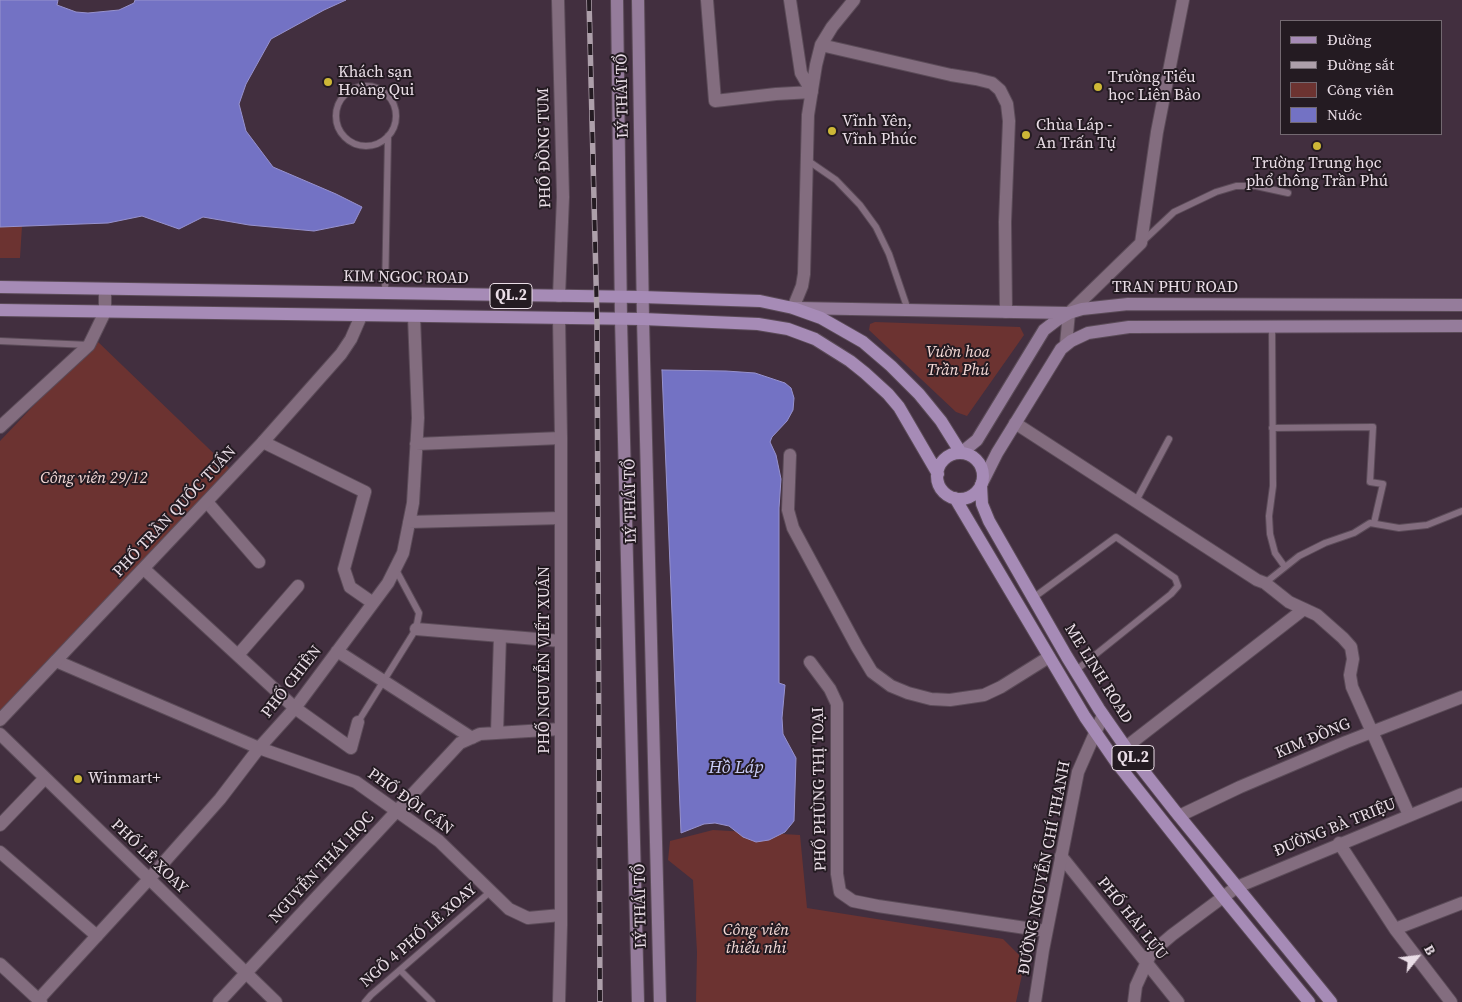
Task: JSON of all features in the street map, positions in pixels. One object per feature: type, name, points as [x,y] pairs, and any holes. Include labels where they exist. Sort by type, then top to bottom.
[{"type":"main road","name":"LÝ THÁI TỔ","points":[[618,0],[621,319],[638,1002]]},
{"type":"main road","name":"LÝ THÁI TỔ","points":[[638,0],[642,297],[660,1002]]},
{"type":"main road","name":"KIM NGOC ROAD","points":[[0,287],[642,297],[760,301],[793,308],[821,318],[846,331],[881,356],[923,398],[941,421],[961,453]]},
{"type":"main road","name":"TRAN PHU ROAD","points":[[961,453],[977,440],[1044,330],[1050,324],[1069,313],[1093,306],[1128,304],[1462,305]]},
{"type":"main road","points":[[793,308],[1069,313]]},
{"type":"main road","name":"QL.2","points":[[0,310],[643,319],[758,324],[788,330],[815,339],[850,361],[888,394],[899,407],[938,474],[942,490],[955,498]]},
{"type":"main road","points":[[955,498],[970,497],[976,493],[997,452],[1066,344],[1088,332],[1112,329],[1462,326]]},
{"type":"main road","points":[[938,474],[941,464],[945,459],[954,454],[961,453]]},
{"type":"main road","name":"QL.2","points":[[961,453],[971,456],[979,464],[983,475],[981,486]]},
{"type":"main road","name":"ME LINH ROAD","points":[[981,486],[982,502],[987,517],[1075,671],[1103,715],[1179,816],[1331,1002]]},
{"type":"main road","name":"ME LINH ROAD","points":[[955,498],[1049,657],[1095,732],[1116,762],[1309,1002]]},
{"type":"street","name":"PHỐ ĐỒNG TUM","points":[[558,0],[563,197],[559,296]]},
{"type":"street","points":[[707,0],[715,101],[812,92]]},
{"type":"street","points":[[790,0],[801,73],[812,92]]},
{"type":"street","points":[[793,308],[802,286],[804,274],[808,115],[821,45],[832,27],[854,0]]},
{"type":"street","points":[[1066,344],[1069,313],[1141,243],[1157,132],[1183,0]]},
{"type":"street","points":[[821,45],[992,83],[1000,90],[1007,104],[1010,121],[1006,222],[1006,312]]},
{"type":"street","points":[[0,427],[89,346],[104,312],[105,289]]},
{"type":"street","name":"PHỐ TRẦN QUỐC TUẤN","points":[[0,720],[263,442],[340,354],[351,339],[361,316]]},
{"type":"street","name":"PHỐ CHIỀN","points":[[40,1001],[220,799],[259,748],[295,708],[388,583],[403,553],[413,503],[418,418],[414,317]]},
{"type":"street","name":"PHỐ NGUYỄN VIẾT XUÂN","points":[[558,318],[561,438],[561,916],[559,1002]]},
{"type":"street","points":[[1015,423],[1257,580],[1265,583],[1289,602],[1317,615],[1351,647],[1353,659],[1350,675],[1352,688],[1409,815]]},
{"type":"street","points":[[416,444],[561,438]]},
{"type":"street","points":[[263,442],[364,492],[344,569],[350,587],[374,602]]},
{"type":"street","points":[[790,455],[788,510],[792,528],[856,647],[872,672],[891,686],[931,699],[950,700],[984,695],[1001,687],[1049,657]]},
{"type":"street","points":[[207,502],[259,562]]},
{"type":"street","points":[[409,522],[561,518]]},
{"type":"street","points":[[144,568],[295,708],[351,748],[358,722]]},
{"type":"street","points":[[238,655],[298,586]]},
{"type":"street","points":[[1126,747],[1304,609]]},
{"type":"street","points":[[416,629],[561,641]]},
{"type":"street","points":[[497,733],[500,636]]},
{"type":"street","points":[[337,651],[472,738]]},
{"type":"street","name":"PHỐ ĐỘI CẤN","points":[[56,661],[259,748],[356,782],[439,841],[509,909],[528,918],[561,916]]},
{"type":"street","name":"PHỐ PHÙNG THỊ TOẠI","points":[[810,662],[830,689],[836,704],[837,874],[840,892],[853,901],[878,906],[1046,931]]},
{"type":"street","name":"KIM ĐỒNG","points":[[1179,816],[1248,784],[1462,697]]},
{"type":"street","name":"ĐƯỜNG NGUYỄN CHÍ THANH","points":[[1035,1002],[1046,931],[1078,772],[1103,715]]},
{"type":"street","name":"NGUYỄN THÁI HỌC","points":[[219,1002],[460,743],[480,734],[561,729]]},
{"type":"street","name":"PHỐ LÊ XOAY","points":[[0,734],[276,1002]]},
{"type":"street","points":[[0,825],[45,778]]},
{"type":"street","name":"ĐƯỜNG BÀ TRIỆU","points":[[1134,1002],[1136,986],[1151,953],[1237,887],[1462,794]]},
{"type":"street","points":[[1340,844],[1395,929],[1451,1002]]},
{"type":"street","points":[[0,852],[97,936]]},
{"type":"street","name":"PHỐ HẢI LỰU","points":[[1061,856],[1178,1002]]},
{"type":"street","points":[[1395,929],[1462,903]]},
{"type":"street","points":[[0,964],[40,1001]]},
{"type":"lane","points":[[385,294],[388,136],[396,119],[395,110],[392,101],[378,88],[362,86],[348,91],[341,99],[337,108],[336,118],[339,128],[345,137],[353,143],[372,145],[388,136]]},
{"type":"lane","points":[[807,160],[836,180],[860,205],[876,227],[889,254],[908,311]]},
{"type":"lane","points":[[1141,243],[1174,212],[1216,192],[1236,186],[1256,186],[1288,193]]},
{"type":"lane","points":[[1272,327],[1273,486],[1270,534],[1276,553],[1285,567]]},
{"type":"lane","points":[[0,341],[89,346]]},
{"type":"lane","points":[[1272,428],[1373,427],[1370,482],[1383,484],[1374,523]]},
{"type":"lane","points":[[1136,501],[1169,439]]},
{"type":"lane","points":[[1265,583],[1299,556],[1316,547],[1354,533],[1370,522],[1399,528],[1427,525],[1462,511]]},
{"type":"lane","points":[[1033,598],[1116,537],[1175,578],[1178,586],[1171,594],[1075,671]]},
{"type":"lane","points":[[358,722],[416,629],[419,613],[395,569]]},
{"type":"lane","name":"NGÕ 4 PHỐ LÊ XOAY","points":[[365,1002],[491,891]]},
{"type":"lane","points":[[400,970],[432,1002]]},
{"type":"green space","points":[[22,226],[20,258],[0,258],[0,227]]},
{"type":"green space","name":"Vườn hoa Trần Phú","points":[[875,322],[1020,327],[1024,335],[967,416],[956,412],[869,330],[870,324]]},
{"type":"green space","name":"Công viên 29/12","points":[[96,340],[232,471],[0,714],[0,441]]},
{"type":"green space","name":"Công viên thiếu nhi","points":[[713,830],[800,835],[807,908],[1003,939],[1025,961],[1016,1002],[696,1002],[697,952],[693,880],[668,860],[670,841]]},
{"type":"water","points":[[0,0],[58,0],[57,5],[76,12],[88,13],[119,10],[134,3],[135,0],[346,0],[271,39],[246,84],[239,104],[246,131],[273,167],[362,207],[354,223],[314,231],[249,225],[203,217],[179,229],[142,216],[108,223],[0,227]]},
{"type":"water","name":"Hồ Láp","points":[[662,370],[755,373],[785,383],[791,388],[794,398],[793,410],[787,421],[772,437],[770,442],[776,455],[781,479],[779,508],[779,683],[785,685],[782,718],[783,734],[796,758],[794,821],[785,832],[769,840],[756,842],[743,837],[729,826],[715,823],[704,824],[681,833]]},
{"type":"railway","points":[[589,0],[597,319],[600,1002]]},
{"type":"place","name":"Khách sạn Hoàng Qui","points":[[328,82]]},
{"type":"place","name":"Trường Tiểu học Liên Bảo","points":[[1098,87]]},
{"type":"place","name":"Vĩnh Yên, Vĩnh Phúc","points":[[832,131]]},
{"type":"place","name":"Chùa Láp - An Trấn Tự","points":[[1026,135]]},
{"type":"place","name":"Trường Trung học phổ thông Trần Phú","points":[[1317,146]]},
{"type":"place","name":"Winmart+","points":[[78,779]]}]
